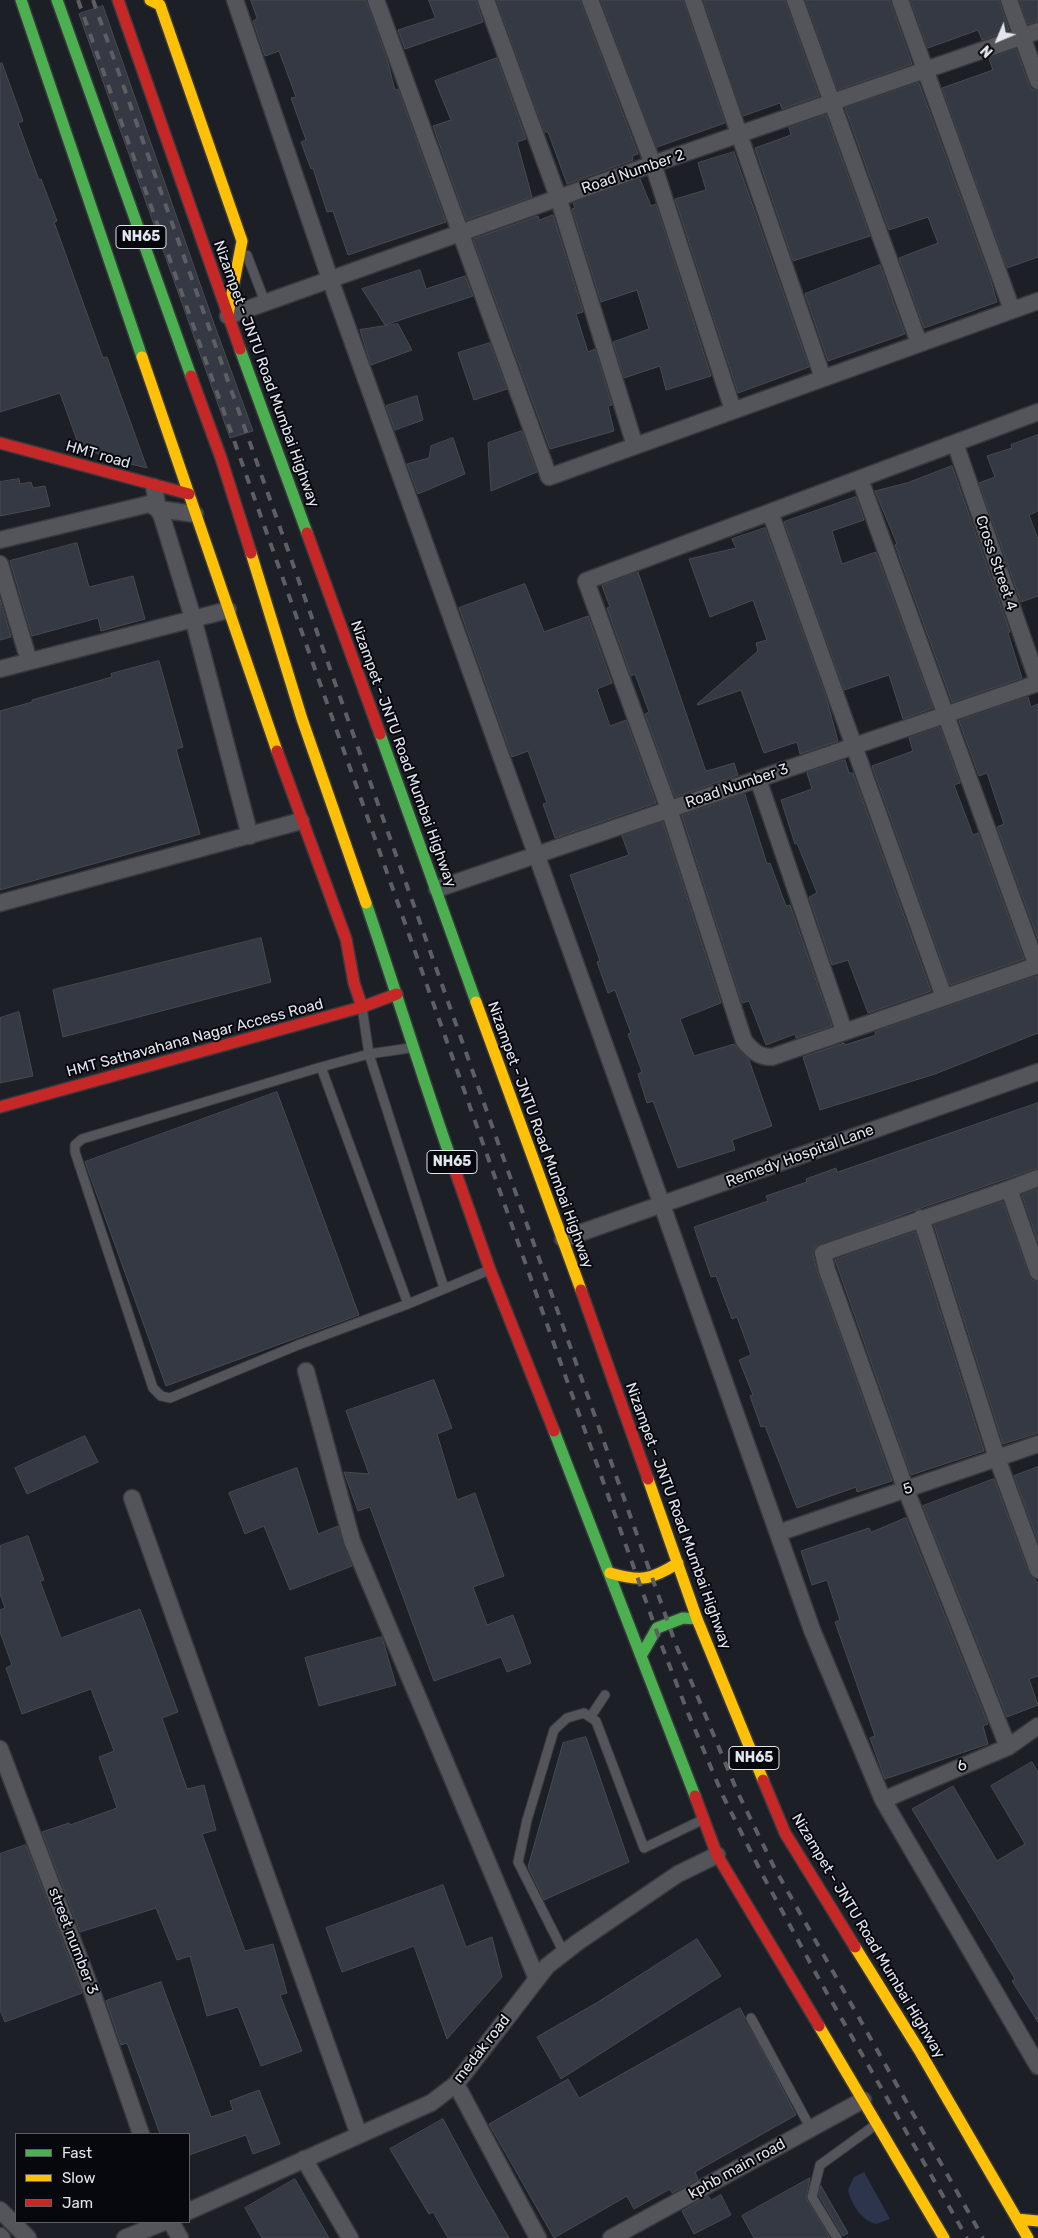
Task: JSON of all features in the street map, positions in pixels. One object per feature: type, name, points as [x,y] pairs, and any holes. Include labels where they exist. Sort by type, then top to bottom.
[{"type":"main road","points":[[21,0],[301,821],[346,939],[354,983],[362,1007]]},
{"type":"main road","name":"NH65","points":[[57,0],[220,458],[302,719],[397,994],[412,1047],[490,1270],[610,1573],[717,1855],[944,2238]]},
{"type":"main road","name":"Nizampet - JNTU Road Mumbai Highway","points":[[118,0],[228,316],[437,889],[453,941],[563,1239],[697,1619],[785,1833],[919,2050],[1028,2238]]},
{"type":"main road","points":[[156,2],[242,241],[228,316]]},
{"type":"main road","name":"HMT road","points":[[0,443],[154,487],[189,494]]},
{"type":"main road","name":"HMT Sathavahana Nagar Access Road","points":[[0,1107],[362,1007],[397,994]]},
{"type":"main road","points":[[610,1573],[636,1581],[661,1574],[678,1563]]},
{"type":"main road","points":[[641,1656],[657,1628],[684,1618],[697,1619]]},
{"type":"main road","points":[[1017,2219],[1038,2221]]},
{"type":"street","points":[[235,0],[330,278],[812,1630],[883,1800],[1038,2066]]},
{"type":"street","points":[[376,0],[549,477],[1038,301]]},
{"type":"street","points":[[486,0],[558,198],[634,446]]},
{"type":"street","points":[[590,0],[653,164],[733,410]]},
{"type":"street","points":[[693,0],[823,378]]},
{"type":"street","points":[[795,0],[919,343]]},
{"type":"street","points":[[900,0],[1012,310]]},
{"type":"street","points":[[1009,0],[1038,81]]},
{"type":"street","name":"Road Number 2","points":[[228,316],[653,164],[1038,31]]},
{"type":"street","points":[[860,479],[1038,965],[772,1057],[762,1057],[754,1052],[744,1041],[669,809],[586,581],[1038,412]]},
{"type":"street","name":"Cross Street 4","points":[[955,443],[1038,683]]},
{"type":"street","points":[[154,487],[158,509],[192,618],[250,836]]},
{"type":"street","points":[[0,540],[149,504],[158,509],[195,514]]},
{"type":"street","points":[[770,512],[944,997]]},
{"type":"street","points":[[0,564],[28,661]]},
{"type":"street","points":[[0,669],[228,610]]},
{"type":"street","name":"Road Number 3","points":[[437,889],[1038,683]]},
{"type":"street","points":[[758,779],[844,1031]]},
{"type":"street","points":[[0,904],[301,821]]},
{"type":"street","name":"Remedy Hospital Lane","points":[[563,1239],[1038,1072]]},
{"type":"street","points":[[1008,1747],[906,1490],[827,1270],[823,1252],[1038,1178]]},
{"type":"street","points":[[1009,1189],[1038,1272]]},
{"type":"street","points":[[921,1218],[997,1458],[1038,1570]]},
{"type":"street","points":[[306,1372],[352,1541],[537,1979]]},
{"type":"street","name":"5","points":[[778,1533],[1038,1444]]},
{"type":"street","points":[[132,1498],[359,2135]]},
{"type":"street","name":"6","points":[[883,1800],[1008,1747],[1038,1726]]},
{"type":"street","name":"street number 3","points":[[0,1749],[91,1990],[140,2133]]},
{"type":"street","name":"medak road","points":[[190,2211],[431,2103],[456,2084],[547,1966],[564,1952],[688,1868],[717,1855]]},
{"type":"street","points":[[456,2084],[538,2238]]},
{"type":"street","name":"kphb main road","points":[[611,2238],[863,2100]]},
{"type":"street","points":[[304,2159],[350,2238]]},
{"type":"street","points":[[0,2210],[28,2238]]},
{"type":"street","points":[[125,2238],[162,2223]]},
{"type":"street","points":[[171,2223],[180,2238]]},
{"type":"lane","points":[[242,241],[265,302]]},
{"type":"lane","points":[[362,1007],[369,1054],[444,1288]]},
{"type":"lane","points":[[412,1047],[369,1054],[321,1067],[82,1139],[75,1144],[75,1152],[153,1388],[161,1396],[170,1398],[298,1345],[408,1304],[490,1270]]},
{"type":"lane","points":[[321,1067],[408,1304]]},
{"type":"lane","points":[[591,1716],[605,1695]]},
{"type":"lane","points":[[564,1952],[518,1862],[527,1820],[554,1730],[567,1718],[584,1713],[596,1721],[644,1848],[704,1820]]},
{"type":"lane","points":[[750,2018],[811,2129]]},
{"type":"lane","points":[[837,2238],[812,2197],[820,2165],[877,2124]]},
{"type":"shaded area","points":[[864,2172],[890,2219],[876,2224],[871,2222],[862,2215],[852,2201],[848,2190],[854,2177]]},
{"type":"building","points":[[251,0],[366,0],[387,59],[395,90],[398,89],[446,222],[348,255],[333,211],[327,212],[313,168],[311,169],[301,142],[306,140],[291,98],[296,97],[279,51],[265,56],[253,21],[257,19]]},
{"type":"building","points":[[429,0],[476,0],[483,22],[405,49],[398,30],[435,18]]},
{"type":"building","points":[[497,0],[580,0],[638,154],[632,156],[633,160],[567,184],[548,132],[545,132]]},
{"type":"building","points":[[601,0],[683,0],[725,123],[657,147]]},
{"type":"building","points":[[704,0],[785,0],[819,96],[782,109],[780,103],[743,116]]},
{"type":"building","points":[[806,0],[890,0],[912,64],[838,90]]},
{"type":"building","points":[[911,0],[999,0],[1009,30],[982,40],[978,30],[928,48]]},
{"type":"building","points":[[1020,0],[1038,0],[1038,21],[1028,24]]},
{"type":"building","points":[[103,6],[253,431],[230,438],[79,14]]},
{"type":"building","points":[[1016,49],[1029,85],[1032,89],[1038,91],[1038,257],[1007,268],[942,88],[993,70],[989,59]]},
{"type":"building","points":[[497,58],[526,139],[517,142],[532,197],[466,220],[433,126],[451,120],[435,81]]},
{"type":"building","points":[[2,63],[23,121],[18,123],[39,180],[41,179],[57,221],[54,222],[103,358],[107,357],[147,468],[114,460],[79,446],[60,393],[0,412],[0,64]]},
{"type":"building","points":[[919,83],[997,302],[924,328],[899,258],[938,243],[928,217],[889,230],[845,108]]},
{"type":"building","points":[[826,115],[870,236],[793,261],[755,148],[791,135],[789,128]]},
{"type":"building","points":[[734,152],[809,367],[738,393],[675,199],[706,190],[698,163]]},
{"type":"building","points":[[640,179],[651,206],[656,204],[711,376],[666,390],[660,366],[624,378],[613,342],[649,329],[637,290],[601,302],[572,209],[575,208],[573,203]]},
{"type":"building","points":[[553,215],[583,312],[576,314],[588,352],[595,349],[612,405],[608,406],[614,431],[550,449],[473,239],[538,216],[539,220]]},
{"type":"building","points":[[880,265],[905,334],[828,361],[805,294]]},
{"type":"building","points":[[420,270],[426,289],[465,276],[473,296],[385,325],[362,289]]},
{"type":"building","points":[[398,324],[412,350],[371,365],[360,330]]},
{"type":"building","points":[[490,343],[507,389],[474,400],[458,353]]},
{"type":"building","points":[[417,396],[423,420],[395,430],[386,406]]},
{"type":"building","points":[[522,431],[537,472],[491,491],[488,443]]},
{"type":"building","points":[[1038,435],[1038,511],[1029,515],[1038,539],[1038,596],[1021,602],[979,483],[995,477],[987,456],[1012,448],[1011,445]]},
{"type":"building","points":[[453,438],[465,474],[418,494],[407,464],[429,458],[431,446]]},
{"type":"building","points":[[952,466],[1010,632],[1008,633],[1022,678],[952,702],[895,545],[897,544],[875,491],[907,483]]},
{"type":"building","points":[[19,479],[20,484],[31,482],[33,488],[45,486],[50,506],[0,516],[0,482]]},
{"type":"building","points":[[856,497],[864,520],[832,531],[842,564],[876,552],[933,708],[903,719],[889,675],[844,690],[784,522]]},
{"type":"building","points":[[765,528],[826,696],[838,741],[800,754],[797,742],[764,753],[741,690],[697,704],[758,651],[756,643],[767,640],[753,600],[710,617],[689,559],[736,548],[732,539]]},
{"type":"building","points":[[77,543],[89,587],[133,576],[145,619],[101,631],[98,618],[32,636],[10,561]]},
{"type":"building","points":[[638,572],[705,769],[707,771],[734,763],[738,775],[675,797],[645,714],[649,712],[635,674],[631,676],[607,608],[610,607],[602,586]]},
{"type":"building","points":[[525,584],[544,632],[588,616],[612,683],[597,689],[610,726],[626,720],[656,803],[555,838],[543,804],[547,803],[528,751],[512,757],[459,608]]},
{"type":"building","points":[[0,599],[11,637],[0,640]]},
{"type":"building","points":[[159,661],[183,747],[176,749],[200,834],[0,890],[0,711],[112,677],[111,674]]},
{"type":"building","points":[[1028,697],[1031,707],[1038,704],[1038,939],[997,827],[1004,824],[987,773],[979,776],[959,721]]},
{"type":"building","points":[[940,727],[960,783],[954,785],[973,835],[978,833],[1024,959],[950,985],[872,766],[913,751],[909,738]]},
{"type":"building","points":[[845,760],[849,773],[853,773],[931,991],[868,1013],[848,960],[832,965],[809,897],[817,893],[797,843],[795,844],[781,800],[812,789],[807,773]]},
{"type":"building","points":[[745,794],[767,864],[770,863],[786,906],[790,905],[832,1026],[796,1038],[795,1034],[766,1045],[749,1001],[742,1003],[682,816]]},
{"type":"building","points":[[663,822],[721,1003],[680,1019],[694,1056],[734,1044],[749,1060],[772,1126],[732,1140],[735,1150],[678,1168],[653,1101],[647,1103],[638,1074],[642,1072],[628,1034],[631,1033],[615,990],[608,993],[597,962],[600,961],[570,875],[629,855],[622,836]]},
{"type":"building","points":[[261,938],[271,982],[63,1037],[53,990]]},
{"type":"building","points":[[1038,976],[1038,1033],[935,1074],[820,1110],[803,1057],[844,1043],[845,1045],[876,1035],[875,1032]]},
{"type":"building","points":[[19,1012],[33,1076],[0,1083],[0,1018]]},
{"type":"building","points":[[277,1092],[359,1315],[166,1386],[85,1162]]},
{"type":"building","points":[[1038,1103],[1038,1168],[815,1247],[813,1255],[818,1273],[892,1481],[857,1492],[856,1487],[797,1508],[765,1426],[761,1427],[750,1396],[753,1395],[739,1360],[751,1355],[737,1317],[732,1319],[716,1276],[711,1277],[694,1227],[768,1201],[766,1196],[807,1182],[806,1179],[836,1168],[837,1172]]},
{"type":"building","points":[[1038,1189],[1038,1242],[1022,1195]]},
{"type":"building","points":[[1003,1202],[1029,1275],[1032,1280],[1038,1282],[1038,1433],[1003,1444],[934,1225]]},
{"type":"building","points":[[915,1232],[984,1451],[911,1475],[835,1260]]},
{"type":"building","points":[[434,1380],[452,1428],[437,1434],[457,1500],[475,1493],[504,1576],[473,1587],[487,1625],[513,1615],[531,1663],[507,1672],[501,1657],[434,1681],[370,1507],[358,1511],[344,1472],[369,1474],[346,1411]]},
{"type":"building","points":[[85,1436],[98,1462],[27,1494],[15,1468]]},
{"type":"building","points":[[1038,1467],[1038,1541],[1014,1476]]},
{"type":"building","points":[[297,1468],[318,1534],[338,1526],[352,1566],[290,1590],[264,1526],[245,1534],[229,1493]]},
{"type":"building","points":[[994,1479],[1029,1573],[1038,1583],[1038,1676],[1029,1679],[1038,1705],[1007,1717],[923,1506]]},
{"type":"building","points":[[906,1518],[988,1724],[983,1726],[988,1744],[885,1779],[870,1738],[875,1736],[835,1622],[840,1620],[827,1580],[812,1585],[801,1551],[869,1528],[871,1532]]},
{"type":"building","points":[[28,1536],[44,1580],[40,1581],[61,1638],[140,1609],[178,1712],[162,1718],[187,1789],[204,1785],[216,1830],[202,1834],[245,1951],[273,1944],[287,1993],[280,1995],[302,2051],[261,2066],[238,2007],[207,2016],[190,1956],[177,1960],[156,1908],[80,1932],[42,1832],[69,1823],[70,1825],[117,1808],[99,1757],[114,1751],[91,1689],[22,1714],[6,1668],[12,1665],[0,1632],[0,1610],[5,1608],[0,1594],[0,1546]]},
{"type":"building","points":[[382,1637],[396,1685],[319,1706],[305,1658]]},
{"type":"building","points":[[586,1737],[629,1862],[544,1900],[528,1867],[563,1743]]},
{"type":"building","points":[[1032,1762],[1038,1772],[1038,2022],[1012,1981],[1015,1979],[912,1809],[953,1786],[997,1861],[1025,1844],[991,1786]]},
{"type":"building","points":[[26,1845],[82,1993],[5,2022],[0,2010],[0,1854]]},
{"type":"building","points":[[443,1885],[466,1947],[492,1937],[502,1977],[447,2039],[414,1946],[342,1972],[326,1928]]},
{"type":"building","points":[[697,1939],[721,1976],[561,2079],[537,2037],[598,2002]]},
{"type":"building","points":[[161,1982],[211,2117],[233,2110],[230,2101],[259,2090],[280,2144],[253,2154],[246,2135],[190,2155],[190,2133],[160,2133],[127,2043],[121,2045],[106,2001]]},
{"type":"building","points":[[740,2008],[796,2115],[695,2172],[698,2179],[672,2193],[670,2189],[634,2209],[627,2196],[554,2238],[489,2124],[568,2079],[579,2098]]},
{"type":"building","points":[[443,2119],[509,2238],[448,2238],[433,2212],[429,2214],[390,2149]]},
{"type":"building","points":[[810,2178],[806,2198],[830,2238],[754,2238],[742,2216]]},
{"type":"building","points":[[295,2179],[329,2238],[262,2238],[245,2208]]},
{"type":"building","points":[[821,2186],[848,2233],[843,2236],[819,2196]]},
{"type":"building","points":[[721,2195],[731,2215],[694,2234],[682,2211],[708,2196],[711,2200]]},
{"type":"railway","points":[[78,0],[560,1361],[663,1649],[688,1713],[723,1796],[761,1872],[820,1981],[967,2238]]},
{"type":"railway","points":[[93,0],[676,1645],[737,1791],[774,1867],[983,2238]]},
{"type":"traffic: fast","points":[[21,0],[142,357]]},
{"type":"traffic: fast","points":[[57,0],[191,376]]},
{"type":"traffic: fast","points":[[240,349],[307,533]]},
{"type":"traffic: fast","points":[[380,734],[476,1002]]},
{"type":"traffic: fast","points":[[366,903],[451,1159]]},
{"type":"traffic: fast","points":[[554,1431],[695,1796]]},
{"type":"traffic: fast","points":[[641,1656],[657,1628],[683,1618],[697,1619]]},
{"type":"traffic: slow","points":[[150,0],[160,5],[242,241],[228,314]]},
{"type":"traffic: slow","points":[[142,357],[277,751]]},
{"type":"traffic: slow","points":[[251,553],[302,719],[366,903]]},
{"type":"traffic: slow","points":[[476,1002],[581,1290]]},
{"type":"traffic: slow","points":[[648,1479],[697,1619],[763,1780]]},
{"type":"traffic: slow","points":[[610,1573],[630,1578],[646,1578],[678,1563]]},
{"type":"traffic: slow","points":[[855,1947],[919,2050],[1028,2238]]},
{"type":"traffic: slow","points":[[819,2026],[944,2238]]},
{"type":"traffic: slow","points":[[1017,2219],[1038,2221]]},
{"type":"traffic: jam","points":[[118,0],[240,349]]},
{"type":"traffic: jam","points":[[191,376],[221,458],[251,553]]},
{"type":"traffic: jam","points":[[0,443],[189,494]]},
{"type":"traffic: jam","points":[[307,533],[380,734]]},
{"type":"traffic: jam","points":[[277,751],[346,939],[354,983],[362,1007]]},
{"type":"traffic: jam","points":[[0,1107],[362,1007],[397,994]]},
{"type":"traffic: jam","points":[[451,1159],[490,1270],[554,1431]]},
{"type":"traffic: jam","points":[[581,1290],[648,1479]]},
{"type":"traffic: jam","points":[[763,1780],[785,1833],[855,1947]]},
{"type":"traffic: jam","points":[[695,1796],[717,1855],[819,2026]]}]
